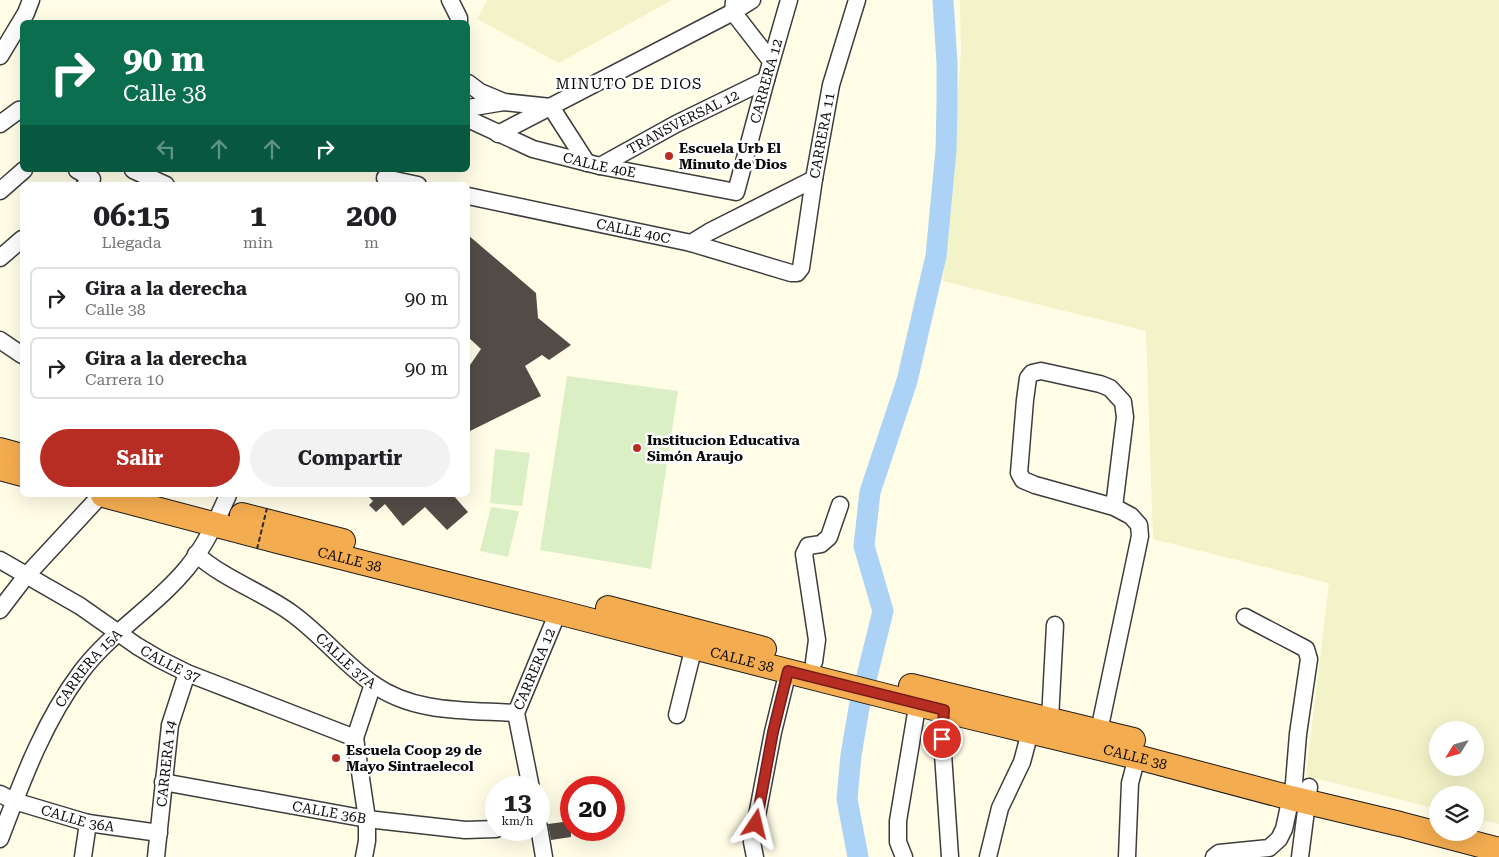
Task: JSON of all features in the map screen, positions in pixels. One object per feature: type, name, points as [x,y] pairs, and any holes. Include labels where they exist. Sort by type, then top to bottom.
[{"type":"highway","points":[[0,468],[18,458]]},
{"type":"highway","name":"CALLE 38","points":[[119,497],[221,509],[281,542],[558,612],[814,662],[849,679]]},
{"type":"highway","name":"CALLE 38","points":[[176,497],[696,639],[788,671],[849,679],[946,702],[1050,719],[1098,731],[1400,824],[1499,850]]},
{"type":"highway","name":"CALLE 38","points":[[946,702],[1030,732],[1136,757],[1306,794],[1429,815]]},
{"type":"highway","points":[[1484,830],[1499,834]]},
{"type":"street","points":[[22,20],[31,0]]},
{"type":"street","points":[[450,0],[460,20]]},
{"type":"street","points":[[498,134],[551,107],[734,6],[752,0]]},
{"type":"street","name":"CARRERA 12","points":[[736,192],[789,0]]},
{"type":"street","name":"CARRERA 11","points":[[797,273],[801,268],[830,85],[857,0]]},
{"type":"street","points":[[734,6],[771,61]]},
{"type":"street","points":[[0,56],[20,23]]},
{"type":"street","name":"TRANSVERSAL 12","points":[[594,164],[766,80]]},
{"type":"street","points":[[470,85],[480,92],[504,102]]},
{"type":"street","points":[[470,108],[504,102],[551,107],[594,164]]},
{"type":"street","points":[[0,124],[20,111]]},
{"type":"street","name":"CALLE 40E","points":[[470,120],[533,150],[736,192]]},
{"type":"street","points":[[0,191],[22,172]]},
{"type":"street","points":[[79,172],[92,182]]},
{"type":"street","points":[[137,172],[159,182]]},
{"type":"street","points":[[385,178],[404,182]]},
{"type":"street","points":[[691,243],[814,179]]},
{"type":"street","name":"CALLE 40C","points":[[470,196],[691,243],[791,273],[797,273]]},
{"type":"street","points":[[0,258],[20,241]]},
{"type":"street","points":[[0,340],[20,354]]},
{"type":"street","points":[[1098,731],[1140,536],[1139,525],[1131,516],[1114,507],[1036,486],[1023,480],[1019,473],[1025,400],[1028,378],[1032,373],[1042,371],[1100,384],[1110,388],[1123,402],[1125,417],[1114,507]]},
{"type":"street","points":[[0,610],[26,576],[100,497]]},
{"type":"street","points":[[814,662],[816,640],[804,554],[808,546],[821,544],[829,537],[840,504]]},
{"type":"street","name":"CARRERA 15A","points":[[0,839],[7,798],[62,700],[81,671],[100,649],[188,567],[221,509]]},
{"type":"street","name":"CALLE 37A","points":[[196,554],[223,575],[268,597],[292,614],[373,684],[392,695],[410,703],[435,708],[516,713]]},
{"type":"street","name":"CALLE 37","points":[[0,560],[80,606],[159,659],[187,673],[355,738]]},
{"type":"street","name":"CARRERA 12","points":[[529,776],[516,713],[558,612]]},
{"type":"street","points":[[1245,617],[1306,650],[1308,659],[1298,734],[1312,857]]},
{"type":"street","points":[[1050,719],[1055,625]]},
{"type":"street","points":[[676,715],[696,639]]},
{"type":"street","points":[[755,857],[752,842],[773,732],[788,671]]},
{"type":"street","name":"CARRERA 14","points":[[156,857],[170,725],[187,673]]},
{"type":"street","points":[[364,857],[367,841],[367,819],[355,738],[373,684]]},
{"type":"street","points":[[904,857],[898,842],[898,821],[919,696]]},
{"type":"street","points":[[946,702],[942,739],[950,857]]},
{"type":"street","points":[[988,857],[1000,808],[1022,762],[1030,732]]},
{"type":"street","points":[[1127,857],[1130,783],[1136,757]]},
{"type":"street","name":"CALLE 36B","points":[[164,782],[367,819],[465,830],[485,829]]},
{"type":"street","points":[[1214,857],[1219,853],[1268,848],[1278,839],[1306,794]]},
{"type":"street","points":[[1300,857],[1306,794]]},
{"type":"street","name":"CALLE 36A","points":[[7,798],[88,822],[159,833]]},
{"type":"street","points":[[83,857],[88,822]]},
{"type":"street","points":[[541,841],[544,857]]},
{"type":"path","points":[[257,549],[267,508]]},
{"type":"green space","points":[[487,0],[672,0],[559,63],[477,19]]},
{"type":"green space","points":[[960,0],[1499,0],[1499,824],[1484,820],[1484,786],[1429,786],[1429,807],[1306,776],[1329,583],[1153,539],[1146,331],[943,281],[961,52]]},
{"type":"green space","points":[[567,376],[678,391],[651,569],[540,550]]},
{"type":"green space","points":[[495,449],[530,453],[522,506],[490,503]]},
{"type":"green space","points":[[491,507],[519,511],[508,557],[480,551]]},
{"type":"building","points":[[470,237],[536,293],[538,318],[571,345],[549,360],[542,355],[525,366],[541,396],[470,431],[470,365],[481,349],[470,339]]},
{"type":"building","points":[[369,497],[455,497],[468,512],[447,530],[425,507],[403,526],[385,504],[376,512],[369,505],[373,501]]},
{"type":"building","points":[[560,822],[560,839],[551,840],[550,824]]},
{"type":"waterway","points":[[858,857],[847,799],[851,755],[859,708],[883,611],[864,546],[870,492],[907,381],[936,256],[946,150],[947,63],[943,0]]},
{"type":"place","name":"Escuela Urb El Minuto de Dios","points":[[669,156]]},
{"type":"place","name":"Institucion Educativa Simón Araujo","points":[[637,448]]},
{"type":"place","name":"Escuela Coop 29 de Mayo Sintraelecol","points":[[336,758]]},
{"type":"district","name":"MINUTO DE DIOS","points":[[629,84]]},
{"type":"route","points":[[756,824],[773,732],[788,671],[944,710],[942,739]]}]
